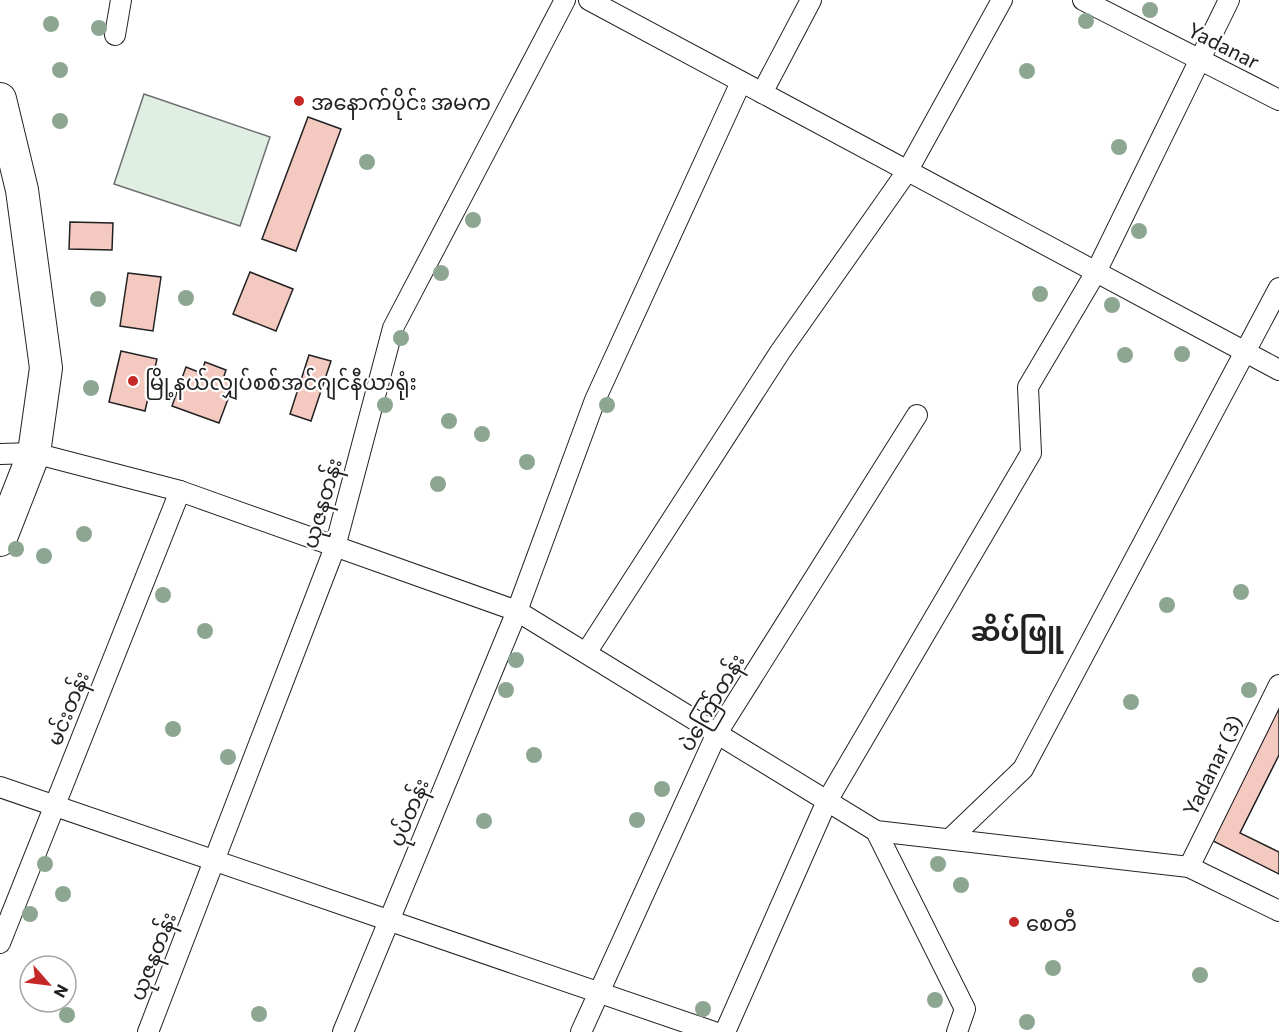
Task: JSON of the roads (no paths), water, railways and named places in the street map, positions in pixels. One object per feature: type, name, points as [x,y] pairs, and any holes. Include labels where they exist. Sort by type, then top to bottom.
[{"type":"main road","points":[[0,99],[22,190],[46,368],[34,453],[0,540]]},
{"type":"street","points":[[115,35],[120,0]]},
{"type":"street","name":"ယုဇနတန်း","points":[[148,1032],[336,547],[393,328],[565,0]]},
{"type":"street","points":[[589,0],[1279,370]]},
{"type":"street","points":[[762,93],[811,0]]},
{"type":"street","points":[[586,653],[780,352],[908,170],[1002,0]]},
{"type":"street","name":"Yadanar","points":[[1083,0],[1279,100]]},
{"type":"street","points":[[725,1032],[827,801],[1031,453],[1028,387],[1096,272],[1198,58],[1229,0]]},
{"type":"street","name":"ပုပ်တန်း","points":[[343,1032],[517,611],[595,400],[741,82]]},
{"type":"street","points":[[950,839],[1023,769],[1279,288]]},
{"type":"street","name":"ပဲကြော်တန်း","points":[[581,1032],[717,733],[917,415]]},
{"type":"street","points":[[0,454],[34,453],[180,491],[517,611],[876,831],[1189,867],[1279,911]]},
{"type":"street","name":"မင်းတန်း","points":[[0,943],[180,491]]},
{"type":"street","name":"Yadanar (3)","points":[[1189,867],[1279,685]]},
{"type":"street","points":[[0,787],[714,1032]]},
{"type":"street","points":[[876,831],[965,1009],[957,1032]]},
{"type":"place","name":"အနောက်ပိုင်း အမက","points":[[299,101]]},
{"type":"place","name":"မြို့နယ်လျှပ်စစ်အင်ဂျင်နီယာရုံး","points":[[133,381]]},
{"type":"place","name":"စေတီ","points":[[1014,922]]},
{"type":"district","name":"ဆိပ်ဖြူ","points":[[1017,630]]}]
